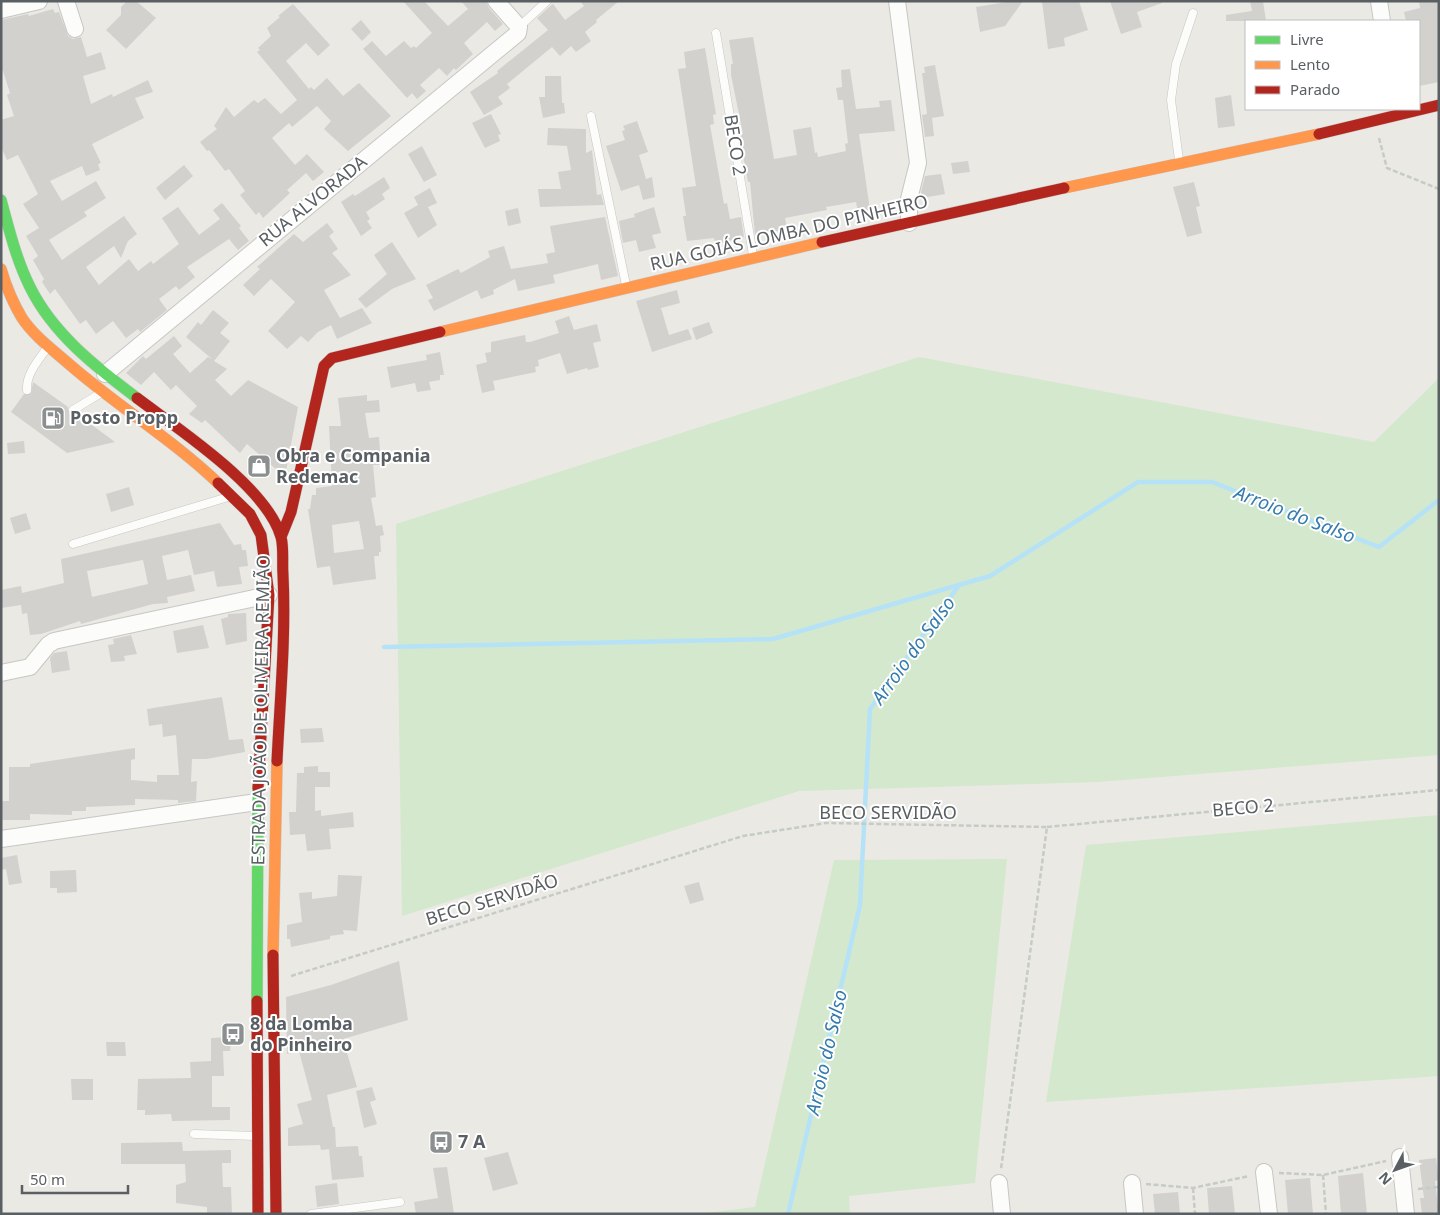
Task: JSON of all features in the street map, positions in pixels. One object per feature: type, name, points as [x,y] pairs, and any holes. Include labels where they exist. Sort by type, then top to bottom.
[{"type":"main road","name":"RUA GOIÁS LOMBA DO PINHEIRO","points":[[1420,108],[1439,105]]},
{"type":"main road","name":"RUA GOIÁS LOMBA DO PINHEIRO","points":[[281,537],[291,512],[320,376],[324,366],[332,358],[627,289],[753,256],[1179,162],[1375,122],[1393,113],[1410,110]]},
{"type":"main road","name":"ESTRADA JOÃO DE OLIVEIRA REMIÃO","points":[[1,200],[15,252],[30,288],[45,313],[60,332],[104,374],[203,447],[252,492],[270,514],[281,537],[284,593],[276,798],[273,981],[276,1214]]},
{"type":"main road","name":"ESTRADA JOÃO DE OLIVEIRA REMIÃO","points":[[1,269],[4,289],[17,319],[102,392],[194,460],[250,514],[262,535],[269,595],[257,802],[258,1214]]},
{"type":"main road","points":[[17,319],[45,313]]},
{"type":"street","points":[[1,10],[39,1]]},
{"type":"street","points":[[66,1],[76,29]]},
{"type":"street","points":[[496,1],[519,27]]},
{"type":"street","points":[[897,1],[918,162],[909,199],[909,223]]},
{"type":"street","points":[[1379,1],[1382,20]]},
{"type":"street","name":"RUA ALVORADA","points":[[104,374],[518,33],[519,27]]},
{"type":"street","points":[[1,673],[30,667],[48,645],[54,641],[269,595]]},
{"type":"street","points":[[1,839],[257,802]]},
{"type":"street","points":[[1400,1158],[1406,1214]]},
{"type":"street","points":[[1264,1172],[1269,1214]]},
{"type":"street","points":[[999,1183],[1002,1214]]},
{"type":"street","points":[[1132,1183],[1135,1214]]},
{"type":"lane","name":"RUA ALVORADA","points":[[519,27],[547,1]]},
{"type":"lane","points":[[1179,162],[1171,100],[1176,64],[1193,13]]},
{"type":"lane","name":"BECO 2","points":[[716,33],[753,256]]},
{"type":"lane","points":[[591,116],[627,289]]},
{"type":"lane","points":[[27,390],[26,382],[48,346]]},
{"type":"lane","points":[[73,410],[102,392]]},
{"type":"lane","points":[[73,544],[232,496]]},
{"type":"lane","points":[[194,1134],[257,1136]]},
{"type":"lane","points":[[310,1214],[400,1202]]},
{"type":"path","points":[[1375,122],[1387,168],[1439,189]]},
{"type":"path","name":"BECO 2","points":[[1047,826],[1439,790]]},
{"type":"path","name":"BECO SERVIDÃO","points":[[273,981],[743,836],[826,823],[1047,826]]},
{"type":"path","points":[[999,1183],[1047,826]]},
{"type":"path","points":[[1132,1183],[1193,1188],[1264,1172],[1323,1175],[1400,1158]]},
{"type":"path","points":[[1323,1175],[1326,1214]]},
{"type":"path","points":[[1403,1190],[1439,1187]]},
{"type":"path","points":[[1193,1188],[1195,1214]]},
{"type":"green space","points":[[919,357],[1374,442],[1439,378],[1439,755],[1097,782],[799,791],[402,916],[396,524]]},
{"type":"green space","points":[[1439,815],[1439,1076],[1046,1102],[1086,845]]},
{"type":"green space","points":[[1007,859],[975,1183],[849,1196],[850,1214],[697,1214],[755,1207],[834,860]]},
{"type":"building","points":[[127,1],[136,1],[156,18],[126,49],[106,30],[121,15],[121,7]]},
{"type":"building","points":[[403,1],[424,1],[448,26],[468,9],[461,1],[486,1],[489,8],[503,24],[495,31],[487,22],[464,43],[473,54],[456,70],[454,68],[447,76],[439,68],[420,85],[426,91],[417,99],[412,93],[407,98],[363,49],[372,41],[386,56],[404,41],[411,48],[414,46],[416,48],[432,33]]},
{"type":"building","points":[[580,1],[619,1],[585,32],[591,41],[576,52],[571,46],[560,56],[552,47],[507,84],[510,88],[498,97],[503,104],[484,115],[470,92],[498,73],[497,71],[548,30],[537,18],[548,8],[553,4],[565,20],[584,6]]},
{"type":"building","points":[[1023,1],[1005,26],[980,32],[976,7]]},
{"type":"building","points":[[1042,1],[1079,1],[1088,30],[1064,38],[1065,46],[1048,49]]},
{"type":"building","points":[[1110,1],[1162,1],[1162,3],[1137,12],[1142,27],[1121,34]]},
{"type":"building","points":[[1250,1],[1263,1],[1266,20],[1226,21],[1226,15],[1252,11]]},
{"type":"building","points":[[1419,1],[1439,1],[1439,82],[1420,86],[1420,20],[1406,20],[1404,12],[1420,8]]},
{"type":"building","points":[[293,4],[330,45],[318,56],[306,43],[286,61],[309,89],[311,87],[314,90],[327,78],[343,96],[359,83],[391,116],[348,151],[324,129],[331,121],[317,106],[292,127],[289,123],[272,138],[295,165],[307,154],[324,172],[313,181],[306,173],[287,190],[290,193],[263,218],[259,212],[256,215],[240,195],[245,191],[229,169],[225,171],[209,150],[207,151],[200,142],[217,129],[214,126],[226,107],[234,117],[254,100],[258,103],[265,98],[281,114],[297,100],[257,52],[260,50],[258,48],[271,36],[267,28]]},
{"type":"building","points":[[53,9],[55,13],[59,12],[68,36],[73,39],[81,37],[87,57],[101,52],[106,69],[83,76],[91,104],[112,94],[113,97],[148,80],[153,92],[135,98],[144,118],[92,144],[101,163],[98,164],[100,170],[86,176],[82,166],[50,181],[62,201],[96,181],[106,198],[84,212],[87,216],[49,240],[62,260],[124,216],[137,234],[128,241],[121,258],[114,246],[86,267],[99,285],[129,259],[138,271],[151,261],[153,264],[179,244],[162,218],[178,207],[199,235],[220,219],[213,210],[222,203],[241,226],[239,228],[249,241],[238,250],[229,239],[187,267],[195,277],[179,290],[176,286],[159,299],[167,310],[140,332],[138,329],[126,338],[113,321],[96,334],[86,320],[80,324],[55,289],[50,294],[42,282],[44,279],[33,260],[38,256],[26,236],[39,228],[23,204],[38,194],[18,155],[7,160],[1,147],[1,120],[14,116],[7,95],[10,93],[3,71],[1,71],[1,20],[28,14],[29,16]]},
{"type":"building","points":[[361,20],[371,32],[362,41],[351,29]]},
{"type":"building","points":[[753,37],[774,159],[797,155],[793,130],[811,127],[815,153],[817,152],[818,157],[846,151],[845,144],[848,143],[843,100],[838,100],[836,88],[842,87],[841,70],[850,69],[856,109],[880,107],[879,101],[891,100],[895,131],[859,134],[870,210],[858,212],[856,202],[826,207],[827,210],[785,218],[787,229],[755,235],[750,182],[748,182],[739,134],[743,134],[731,75],[731,64],[733,64],[729,40]]},
{"type":"building","points":[[705,48],[716,114],[713,115],[714,124],[710,125],[724,204],[727,203],[730,219],[741,217],[744,237],[723,243],[715,243],[714,238],[687,241],[683,216],[686,216],[682,188],[696,186],[678,69],[686,68],[684,52]]},
{"type":"building","points":[[935,65],[944,116],[932,118],[934,136],[925,137],[922,115],[927,114],[922,73],[925,73],[924,67]]},
{"type":"building","points":[[545,76],[561,76],[562,103],[564,103],[565,113],[543,118],[539,97],[545,97]]},
{"type":"building","points":[[1231,95],[1235,126],[1218,128],[1215,98]]},
{"type":"building","points":[[491,114],[501,134],[498,135],[500,141],[485,148],[472,123]]},
{"type":"building","points":[[637,121],[648,152],[639,155],[646,179],[652,177],[655,197],[643,200],[639,185],[621,191],[606,146],[625,140],[622,131],[625,130],[623,126]]},
{"type":"building","points":[[548,128],[586,129],[586,153],[592,150],[597,195],[601,194],[604,205],[540,207],[538,189],[561,189],[558,172],[571,170],[567,146],[547,145]]},
{"type":"building","points":[[422,146],[437,175],[424,182],[408,154]]},
{"type":"building","points":[[968,161],[970,172],[953,174],[951,163]]},
{"type":"building","points":[[184,165],[193,176],[165,200],[156,188]]},
{"type":"building","points":[[941,174],[945,194],[922,198],[921,192],[925,176]]},
{"type":"building","points":[[384,177],[390,188],[382,194],[385,199],[366,212],[370,219],[367,221],[372,228],[361,236],[341,202],[353,194],[355,196]]},
{"type":"building","points":[[1194,182],[1200,206],[1196,207],[1202,233],[1187,237],[1173,187]]},
{"type":"building","points":[[430,188],[437,203],[428,207],[437,225],[418,238],[404,213],[418,205],[414,197]]},
{"type":"building","points":[[654,207],[661,233],[652,235],[656,248],[639,252],[636,240],[623,243],[619,221],[635,217],[634,214]]},
{"type":"building","points":[[518,208],[521,223],[508,226],[505,211]]},
{"type":"building","points":[[605,217],[618,276],[601,280],[598,264],[553,275],[555,283],[518,291],[515,279],[493,290],[494,294],[481,299],[477,290],[434,311],[428,300],[433,298],[426,285],[458,269],[461,273],[490,257],[488,251],[504,246],[511,269],[548,263],[546,254],[555,252],[550,226]]},
{"type":"building","points":[[327,223],[334,232],[329,236],[338,249],[332,253],[351,275],[324,290],[340,318],[362,308],[372,323],[337,339],[331,325],[318,332],[308,342],[301,336],[287,349],[268,331],[295,302],[271,279],[254,296],[243,285],[260,269],[257,267],[294,234],[303,242]]},
{"type":"building","points":[[392,242],[416,279],[392,289],[366,308],[358,299],[387,274],[374,255]]},
{"type":"building","points":[[677,290],[680,303],[661,308],[669,335],[688,329],[692,339],[652,352],[636,301]]},
{"type":"building","points":[[213,310],[229,323],[220,333],[230,341],[214,361],[227,369],[215,380],[231,396],[248,380],[298,407],[285,477],[247,444],[240,453],[205,420],[202,423],[189,414],[197,406],[176,385],[171,390],[154,372],[141,385],[126,373],[143,356],[146,359],[174,336],[182,346],[173,354],[190,373],[208,357],[212,359],[186,337],[198,322],[201,325]]},
{"type":"building","points":[[569,316],[574,330],[597,324],[601,341],[593,343],[599,367],[588,370],[587,368],[567,374],[560,353],[538,360],[539,366],[535,367],[536,372],[493,381],[495,390],[482,393],[476,365],[487,362],[485,353],[491,352],[491,342],[525,335],[526,342],[530,342],[559,333],[555,321]]},
{"type":"building","points":[[709,322],[713,333],[696,340],[692,328]]},
{"type":"building","points":[[440,352],[444,375],[440,375],[440,380],[429,382],[431,390],[417,392],[415,383],[391,388],[387,367],[427,360],[426,355]]},
{"type":"building","points":[[33,382],[68,407],[70,415],[77,414],[115,442],[67,453],[11,412],[24,394],[31,393]]},
{"type":"building","points":[[367,395],[367,401],[379,400],[380,412],[365,413],[369,438],[379,437],[381,465],[373,465],[376,497],[371,498],[376,526],[382,525],[384,535],[380,536],[381,552],[379,552],[379,556],[374,556],[376,579],[333,585],[330,566],[317,568],[308,509],[310,509],[312,495],[316,495],[316,488],[332,486],[329,426],[341,426],[338,398]],"holes":[[[359,521],[364,549],[334,553],[332,525]]]},
{"type":"building","points":[[24,441],[25,453],[8,454],[7,443]]},
{"type":"building","points":[[129,487],[134,505],[111,512],[106,494]]},
{"type":"building","points":[[26,513],[31,529],[15,534],[10,518]]},
{"type":"building","points":[[220,523],[234,545],[241,544],[242,550],[246,550],[248,566],[239,567],[242,584],[217,587],[214,571],[194,575],[188,550],[162,556],[167,580],[191,575],[195,591],[167,597],[168,603],[153,604],[81,624],[80,621],[41,634],[30,635],[27,613],[22,614],[21,605],[1,608],[1,590],[21,586],[22,593],[64,583],[61,559]],"holes":[[[143,560],[148,584],[92,597],[87,571]]]},
{"type":"building","points":[[246,613],[247,641],[226,645],[221,619],[228,617],[228,614]]},
{"type":"building","points":[[203,625],[209,648],[177,653],[173,631]]},
{"type":"building","points":[[131,635],[137,654],[124,656],[125,661],[111,662],[108,645],[114,644],[113,639]]},
{"type":"building","points":[[67,651],[70,670],[52,673],[50,658],[54,653]]},
{"type":"building","points":[[222,697],[229,740],[243,739],[245,752],[206,759],[192,759],[191,782],[197,781],[196,801],[178,803],[178,800],[135,799],[135,805],[86,807],[86,811],[72,811],[72,815],[30,814],[30,820],[1,820],[1,801],[9,801],[9,767],[30,767],[30,764],[135,748],[135,759],[131,760],[131,780],[157,782],[157,775],[179,775],[176,735],[163,737],[162,724],[149,726],[147,709]]},
{"type":"building","points":[[322,728],[324,742],[301,743],[300,729]]},
{"type":"building","points":[[318,766],[318,772],[330,772],[330,787],[315,787],[315,811],[321,810],[321,816],[353,812],[354,827],[329,829],[331,849],[307,851],[305,834],[290,835],[289,812],[296,812],[297,773],[304,773],[304,767]]},
{"type":"building","points":[[17,855],[22,883],[9,885],[6,869],[1,870],[1,858]]},
{"type":"building","points":[[76,870],[77,892],[57,893],[57,888],[50,888],[50,871]]},
{"type":"building","points":[[338,875],[362,876],[357,931],[343,930],[344,934],[330,936],[330,939],[291,947],[290,939],[287,939],[287,925],[302,922],[299,893],[312,892],[312,899],[337,896]]},
{"type":"building","points":[[699,882],[704,900],[690,904],[684,886]]},
{"type":"building","points":[[399,961],[408,1020],[343,1039],[357,1087],[327,1095],[333,1127],[335,1127],[336,1147],[358,1146],[359,1156],[362,1156],[364,1177],[332,1180],[329,1149],[321,1150],[320,1145],[288,1146],[288,1128],[303,1124],[297,1104],[312,1100],[299,1051],[287,1054],[286,997],[331,985]]},
{"type":"building","points":[[231,1037],[230,1051],[223,1051],[224,1076],[212,1076],[212,1107],[230,1107],[230,1120],[172,1121],[171,1114],[145,1115],[145,1110],[137,1110],[138,1079],[191,1078],[190,1062],[211,1061],[211,1038]]},
{"type":"building","points":[[106,1042],[125,1042],[126,1056],[107,1056]]},
{"type":"building","points":[[71,1079],[93,1079],[93,1100],[72,1100]]},
{"type":"building","points":[[372,1087],[376,1100],[370,1102],[377,1124],[364,1128],[356,1091]]},
{"type":"building","points":[[182,1142],[183,1151],[231,1150],[231,1163],[222,1163],[223,1187],[231,1187],[232,1214],[207,1214],[207,1207],[176,1203],[176,1185],[186,1182],[185,1164],[121,1164],[121,1143]]},
{"type":"building","points":[[508,1152],[518,1184],[493,1191],[484,1158]]},
{"type":"building","points":[[1436,1158],[1439,1180],[1435,1181],[1439,1214],[1422,1214],[1420,1198],[1424,1198],[1419,1160]]},
{"type":"building","points":[[447,1167],[454,1214],[416,1214],[414,1202],[438,1198],[433,1168]]},
{"type":"building","points":[[1363,1173],[1367,1214],[1341,1214],[1338,1176]]},
{"type":"building","points":[[1310,1178],[1313,1214],[1288,1214],[1285,1180]]},
{"type":"building","points":[[337,1183],[339,1204],[317,1207],[315,1186]]},
{"type":"building","points":[[1232,1186],[1235,1214],[1209,1214],[1207,1188]]},
{"type":"building","points":[[1178,1192],[1180,1214],[1155,1214],[1153,1194]]},
{"type":"waterway","name":"Arroio do Salso","points":[[788,1214],[860,905],[870,709],[959,585],[990,576],[1138,482],[1212,482],[1379,547],[1439,500]]},
{"type":"waterway","points":[[384,647],[773,639],[959,585]]},
{"type":"traffic: fast","points":[[1,200],[21,266],[40,304],[63,335],[77,349],[137,398]]},
{"type":"traffic: fast","points":[[257,1001],[258,788]]},
{"type":"traffic: slow","points":[[1064,188],[1319,134]]},
{"type":"traffic: slow","points":[[440,332],[822,242]]},
{"type":"traffic: slow","points":[[1,269],[10,294],[22,318],[38,337],[87,379],[182,452],[218,483]]},
{"type":"traffic: slow","points":[[273,955],[277,761]]},
{"type":"traffic: jam","points":[[1420,110],[1439,105]]},
{"type":"traffic: jam","points":[[1319,134],[1418,110]]},
{"type":"traffic: jam","points":[[822,242],[1064,188]]},
{"type":"traffic: jam","points":[[281,537],[291,512],[324,366],[332,358],[440,332]]},
{"type":"traffic: jam","points":[[137,398],[197,442],[240,479],[272,518],[281,537],[284,621],[277,761]]},
{"type":"traffic: jam","points":[[218,483],[250,514],[261,535],[269,595],[258,788]]},
{"type":"traffic: jam","points":[[273,955],[276,1214]]},
{"type":"traffic: jam","points":[[257,1001],[258,1214]]},
{"type":"place","name":"Posto Propp","points":[[53,418]]},
{"type":"place","name":"Obra e Compania Redemac","points":[[259,466]]},
{"type":"place","name":"8 da Lomba do Pinheiro","points":[[233,1034]]},
{"type":"place","name":"7 A","points":[[441,1142]]}]
